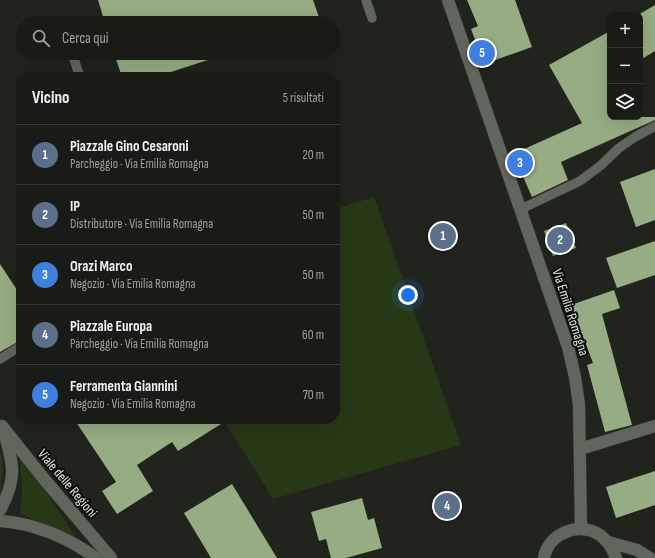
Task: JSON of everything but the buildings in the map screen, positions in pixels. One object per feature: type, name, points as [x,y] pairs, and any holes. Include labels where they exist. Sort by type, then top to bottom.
[{"type":"main road","name":"Via Emilia Romagna","points":[[448,0],[568,347],[575,377],[579,405],[580,529]]},
{"type":"main road","name":"Viale delle Regioni","points":[[0,510],[9,493],[13,473],[11,455],[1,425]]},
{"type":"main road","name":"Viale delle Regioni","points":[[1,425],[54,491],[111,558]]},
{"type":"main road","points":[[580,449],[655,426]]},
{"type":"main road","points":[[0,521],[18,523],[49,532],[78,546],[96,558]]},
{"type":"main road","points":[[544,558],[550,544],[558,536],[569,531],[580,529],[591,531],[600,535],[608,542],[616,558]]},
{"type":"main road","points":[[608,542],[637,550],[650,558]]},
{"type":"lane","points":[[366,0],[372,18]]},
{"type":"lane","points":[[74,60],[78,72]]},
{"type":"lane","points":[[521,209],[580,181],[600,166],[619,148],[655,126]]},
{"type":"lane","points":[[0,359],[16,349]]},
{"type":"green space","points":[[374,197],[461,445],[273,499],[226,424],[340,424],[340,207]]},
{"type":"green space","points":[[0,451],[3,459],[0,503]]},
{"type":"green space","points":[[20,453],[79,542],[20,513],[22,494]]},
{"type":"place","name":"Ferramenta Giannini","points":[[482,53]]},
{"type":"place","name":"Orazi Marco","points":[[520,163]]},
{"type":"place","name":"Piazzale Gino Cesaroni","points":[[443,236]]},
{"type":"place","name":"IP","points":[[560,240]]},
{"type":"place","name":"Piazzale Europa","points":[[447,506]]}]
